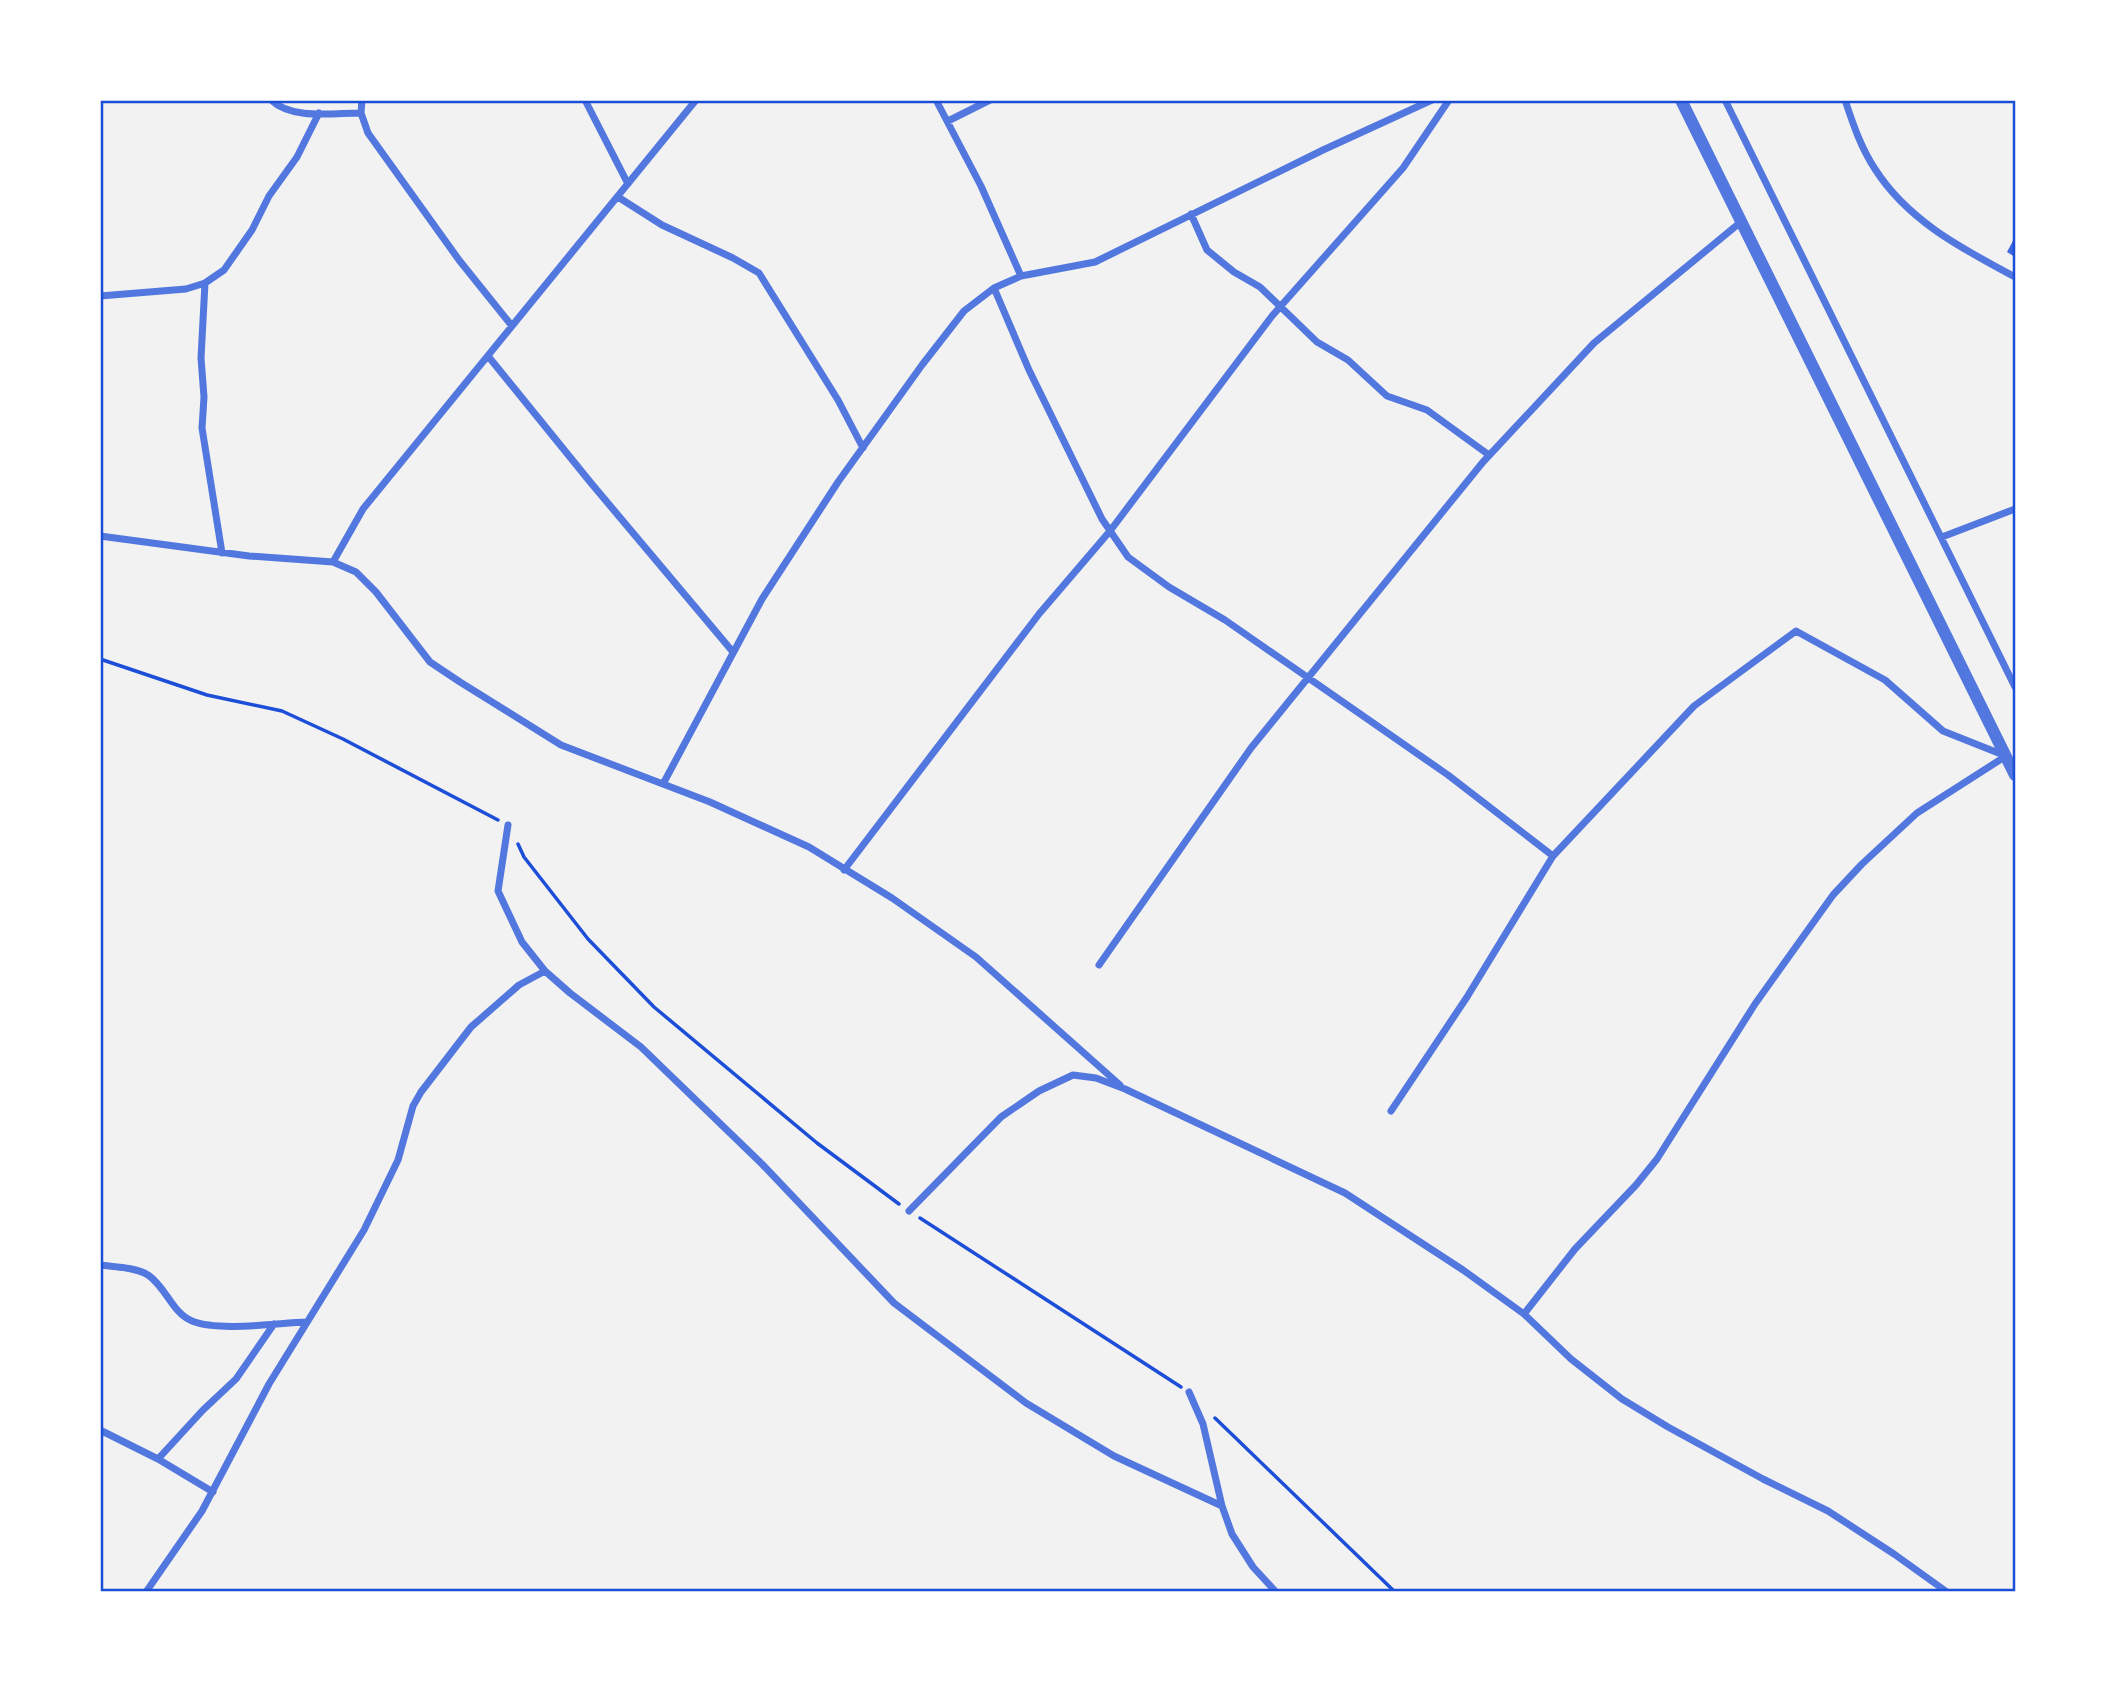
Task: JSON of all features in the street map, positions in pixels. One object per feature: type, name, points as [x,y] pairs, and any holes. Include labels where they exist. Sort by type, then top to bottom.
[{"type":"street","points":[[271,100],[282,110],[361,113]]},
{"type":"street","points":[[362,100],[361,113],[375,144],[459,260],[513,326]]},
{"type":"street","points":[[585,100],[628,184]]},
{"type":"street","points":[[332,562],[363,509],[696,100]]},
{"type":"street","points":[[936,100],[981,186],[1021,276]]},
{"type":"street","points":[[948,121],[990,100]]},
{"type":"street","points":[[663,784],[762,599],[863,448],[964,310],[994,288],[1021,276],[1095,261],[1432,100]]},
{"type":"street","points":[[844,870],[1039,614],[1110,531],[1280,306],[1403,168],[1449,100]]},
{"type":"street","points":[[1681,100],[2015,775]]},
{"type":"street","points":[[1725,100],[2015,687]]},
{"type":"street","points":[[1845,100],[1859,139],[1874,168],[1892,193],[1913,214],[1941,234],[2015,277]]},
{"type":"street","points":[[100,296],[186,289],[205,283],[223,270],[240,249],[269,196],[297,157],[319,113]]},
{"type":"street","points":[[618,197],[662,225],[759,272],[831,388],[863,448]]},
{"type":"street","points":[[1191,214],[1207,250],[1234,272],[1259,287],[1317,342],[1348,360],[1387,396],[1427,410],[1489,455]]},
{"type":"street","points":[[1098,965],[1251,748],[1489,455],[1594,343],[1742,221]]},
{"type":"street","points":[[205,283],[201,359],[204,397],[202,428],[222,553]]},
{"type":"street","points":[[994,288],[1029,370],[1102,519],[1128,557],[1448,775],[1553,856]]},
{"type":"street","points":[[488,356],[733,652]]},
{"type":"street","points":[[1942,537],[2015,509]]},
{"type":"street","points":[[100,536],[222,553],[332,562],[356,572],[376,592],[430,662],[561,745],[663,784],[808,847],[892,898],[976,957],[1125,1088]]},
{"type":"street","points":[[1391,1111],[1467,996],[1553,856],[1694,706],[1796,631],[1885,680],[1942,732],[2006,756]]},
{"type":"street","points":[[1524,1314],[1575,1249],[1630,1192],[1657,1159],[1761,995],[1833,895],[1862,863],[1917,813],[2006,756]]},
{"type":"street","points":[[508,825],[498,891],[522,942],[545,971],[641,1047],[762,1164],[894,1303],[1026,1403],[1114,1456],[1222,1506]]},
{"type":"street","points":[[146,1592],[213,1492],[245,1426],[364,1230],[398,1160],[413,1106],[421,1092],[471,1027],[519,985],[545,971]]},
{"type":"street","points":[[909,1211],[1001,1117],[1039,1091],[1073,1075],[1096,1078],[1125,1088],[1345,1193],[1463,1270],[1524,1314],[1571,1359],[1622,1399],[1689,1439],[1828,1511],[1947,1592]]},
{"type":"street","points":[[100,1265],[146,1274],[169,1297],[180,1314],[192,1321],[210,1325],[306,1322]]},
{"type":"street","points":[[158,1460],[203,1410],[236,1379],[274,1324]]},
{"type":"street","points":[[1189,1392],[1203,1424],[1222,1506],[1232,1534],[1253,1567],[1276,1592]]},
{"type":"street","points":[[100,1430],[213,1492]]},
{"type":"path","points":[[100,659],[207,695],[282,710],[508,825],[524,857],[588,940],[654,1007],[817,1143],[909,1211],[1189,1392]]},
{"type":"path","points":[[1209,1411],[1395,1592]]},
{"type":"building","points":[[2015,237],[2015,257],[2007,252]]}]
